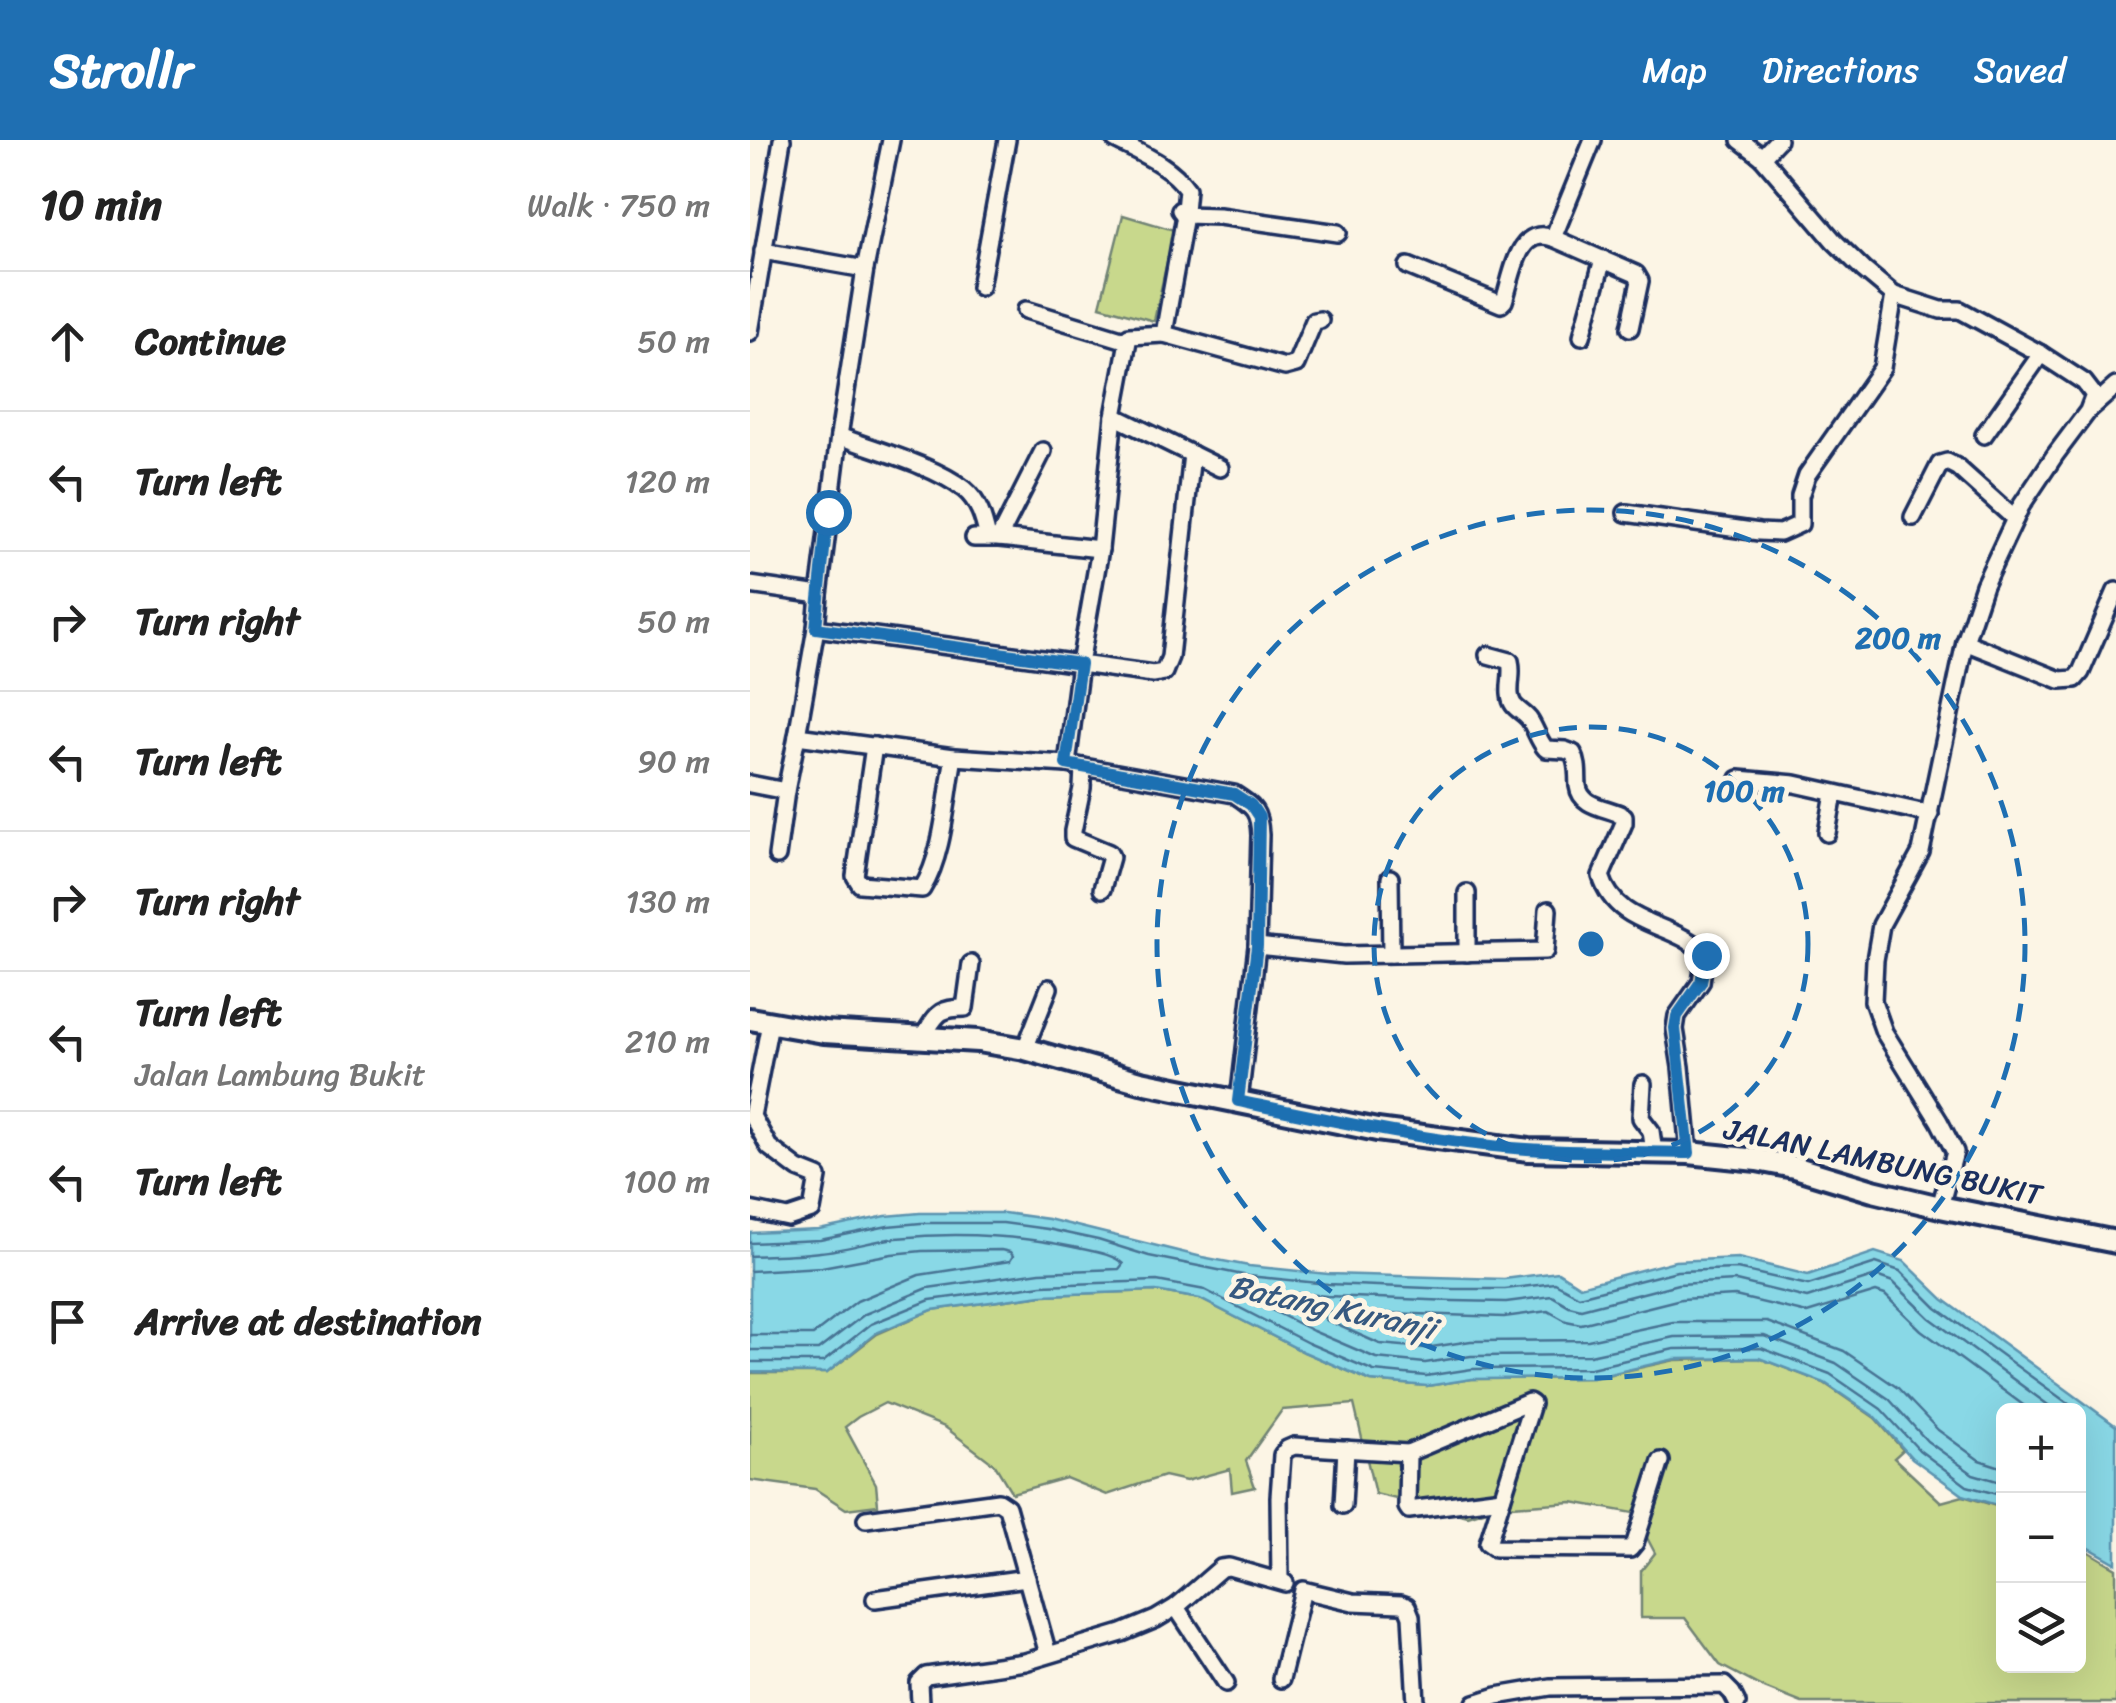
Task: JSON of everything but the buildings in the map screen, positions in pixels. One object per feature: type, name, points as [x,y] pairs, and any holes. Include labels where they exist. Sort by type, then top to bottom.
[{"type":"street","points":[[750,332],[782,140]]},
{"type":"street","points":[[778,856],[816,628],[838,436],[865,269],[892,140]]},
{"type":"street","points":[[980,288],[1007,140]]},
{"type":"street","points":[[1115,140],[1162,165],[1178,176],[1187,189],[1164,334]]},
{"type":"street","points":[[1553,238],[1593,140]]},
{"type":"street","points":[[1740,140],[1762,157],[1834,241],[1894,295],[1940,310],[1960,310],[2041,354],[2084,382],[2094,395],[2088,411]]},
{"type":"street","points":[[1762,157],[1778,140]]},
{"type":"street","points":[[1182,212],[1338,233]]},
{"type":"street","points":[[1408,266],[1501,304],[1523,244],[1532,236],[1543,234],[1636,274],[1640,281],[1630,328]]},
{"type":"street","points":[[763,251],[865,269]]},
{"type":"street","points":[[1582,336],[1603,259]]},
{"type":"street","points":[[1626,513],[1759,532],[1780,533],[1800,524],[1800,496],[1808,476],[1882,368],[1894,295]]},
{"type":"street","points":[[1026,310],[1128,342]]},
{"type":"street","points":[[1102,889],[1110,853],[1073,838],[1082,788],[1075,766],[1080,664],[1100,549],[1114,416],[1128,336],[1164,334],[1285,367],[1296,364],[1310,328],[1320,320]]},
{"type":"street","points":[[1984,435],[2041,354]]},
{"type":"street","points":[[1940,1207],[1955,1152],[1884,1032],[1873,1000],[1874,960],[1881,924],[1920,852],[1965,642],[1984,585],[2015,519],[2055,455],[2088,411],[2116,386]]},
{"type":"street","points":[[1114,416],[1220,468]]},
{"type":"street","points":[[838,436],[932,472],[966,490],[982,512],[987,538]]},
{"type":"street","points":[[987,538],[1042,452]]},
{"type":"street","points":[[816,628],[1153,674],[1164,672],[1170,657],[1192,454]]},
{"type":"street","points":[[1913,517],[1940,464],[1947,462],[1957,466],[2015,519]]},
{"type":"street","points":[[987,538],[1100,549]]},
{"type":"street","points":[[750,585],[819,594]]},
{"type":"street","points":[[1965,642],[2060,680],[2075,679],[2116,591]]},
{"type":"street","points":[[1488,655],[1510,661],[1510,698],[1514,708],[1528,718],[1540,742],[1546,748],[1574,754],[1578,791],[1584,800],[1624,816],[1601,876],[1605,890],[1646,923],[1697,944],[1706,955],[1701,982],[1677,1016],[1675,1028],[1689,1153]]},
{"type":"street","points":[[796,736],[1075,766],[1234,794],[1251,805],[1259,817],[1260,835],[1257,946],[1238,1101]]},
{"type":"street","points":[[874,746],[855,876],[860,884],[922,889],[938,846],[954,756]]},
{"type":"street","points":[[1739,778],[1777,781],[1930,814]]},
{"type":"street","points":[[750,784],[786,790]]},
{"type":"street","points":[[1828,832],[1834,794]]},
{"type":"street","points":[[1390,878],[1390,954]]},
{"type":"street","points":[[1467,952],[1468,893]]},
{"type":"street","points":[[1257,946],[1344,956],[1545,951],[1548,910]]},
{"type":"street","points":[[922,1038],[936,1014],[946,1008],[965,1008],[972,964]]},
{"type":"street","points":[[1024,1049],[1049,988]]},
{"type":"street","points":[[750,1210],[788,1218],[812,1210],[818,1178],[768,1148],[752,1116],[760,1021]]},
{"type":"street","name":"JALAN LAMBUNG BUKIT","points":[[760,1021],[824,1032],[978,1041],[1024,1049],[1141,1082],[1377,1130],[1463,1142],[1530,1150],[1689,1153],[1757,1160],[1940,1207],[2116,1242]]},
{"type":"street","points":[[1644,1084],[1642,1118],[1651,1131],[1654,1152]]},
{"type":"street","points":[[1280,1581],[1282,1456],[1294,1446],[1408,1452],[1528,1402],[1532,1404],[1488,1543],[1496,1548],[1630,1550],[1662,1461]]},
{"type":"street","points":[[1343,1504],[1346,1449]]},
{"type":"street","points":[[1408,1452],[1409,1510],[1502,1498]]},
{"type":"street","points":[[866,1519],[1002,1502],[1008,1507],[1048,1654]]},
{"type":"street","points":[[920,1703],[921,1678],[1025,1662],[1122,1633],[1156,1620],[1176,1607],[1221,1568],[1353,1602],[1408,1606],[1416,1703]]},
{"type":"street","points":[[875,1599],[1027,1578]]},
{"type":"street","points":[[1280,1679],[1303,1590]]},
{"type":"street","points":[[1176,1607],[1226,1683]]},
{"type":"street","points":[[1475,1703],[1550,1686],[1724,1685],[1737,1703]]},
{"type":"green space","points":[[1123,215],[1174,230],[1154,321],[1100,306]]},
{"type":"green space","points":[[1156,1291],[1200,1299],[1371,1381],[1427,1386],[1472,1379],[1593,1378],[1675,1360],[1759,1358],[1824,1383],[1875,1418],[1903,1450],[1894,1458],[1941,1502],[1963,1496],[1996,1506],[1996,1673],[2086,1673],[2086,1550],[2116,1568],[2116,1703],[1802,1703],[1720,1665],[1685,1618],[1641,1618],[1641,1571],[1655,1553],[1634,1513],[1572,1502],[1496,1507],[1468,1516],[1375,1494],[1354,1404],[1282,1410],[1246,1461],[1255,1487],[1232,1492],[1230,1469],[1186,1481],[1164,1476],[1107,1495],[1066,1478],[1012,1493],[995,1465],[945,1427],[885,1403],[845,1427],[876,1484],[878,1505],[846,1509],[815,1489],[750,1480],[750,1373],[827,1373],[877,1334],[932,1310],[1043,1295]]},
{"type":"water","name":"Batang Kuranji","points":[[1004,1213],[1048,1219],[1249,1266],[1328,1274],[1504,1279],[1558,1272],[1580,1286],[1675,1261],[1738,1258],[1808,1275],[1875,1252],[1904,1261],[1943,1299],[2085,1403],[1996,1403],[1996,1505],[1963,1495],[1912,1458],[1875,1417],[1825,1383],[1759,1358],[1675,1359],[1592,1378],[1472,1379],[1427,1386],[1371,1381],[1200,1299],[1156,1291],[1042,1295],[932,1310],[876,1333],[827,1373],[750,1372],[750,1233],[819,1230],[886,1216]]},
{"type":"water","points":[[2086,1404],[2116,1426],[2116,1563],[2086,1546]]},
{"type":"route","points":[[828,512],[816,628],[1080,664],[1066,764],[1234,794],[1251,805],[1259,817],[1260,835],[1257,946],[1238,1101],[1377,1130],[1530,1150],[1689,1153],[1675,1028],[1677,1016],[1701,982],[1706,955]]}]
